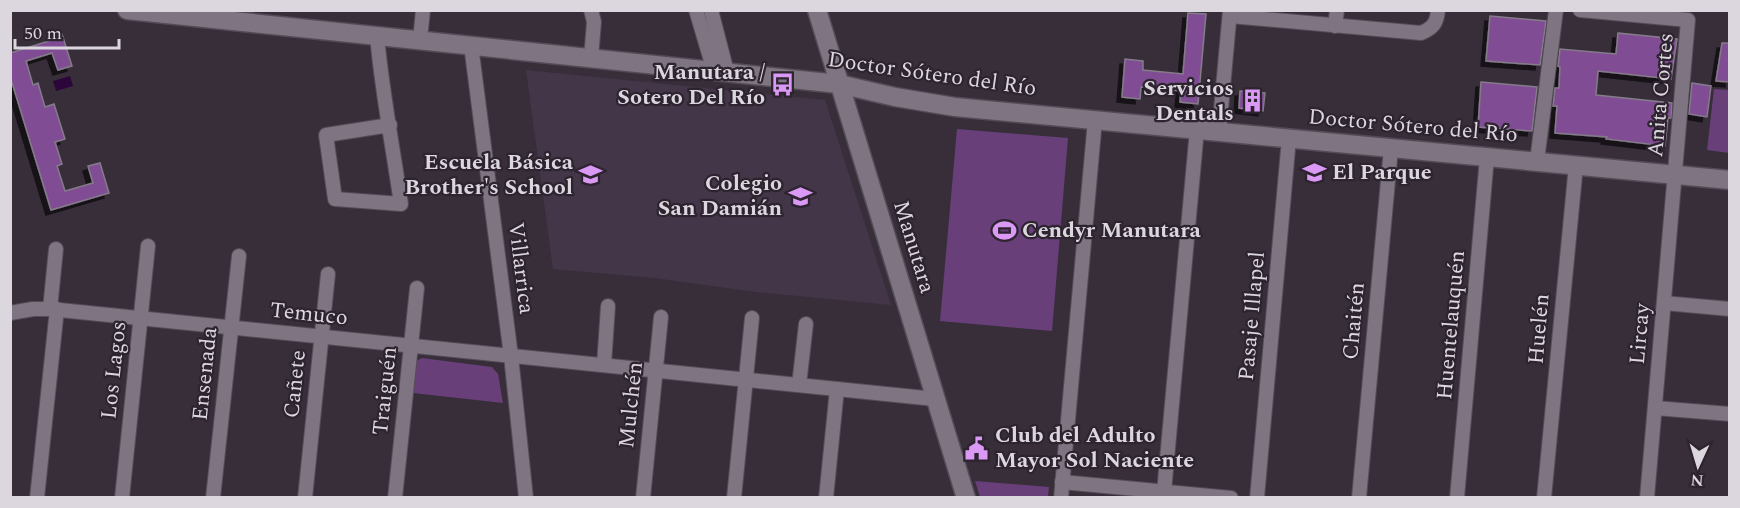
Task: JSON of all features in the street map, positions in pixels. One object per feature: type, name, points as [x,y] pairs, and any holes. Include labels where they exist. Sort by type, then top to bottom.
[{"type":"main road","name":"Doctor Sótero del Río","points":[[127,10],[245,16],[376,36],[839,84],[925,103],[1730,180]]},
{"type":"main road","name":"Manutara","points":[[817,10],[966,498]]},
{"type":"street","points":[[420,40],[423,10]]},
{"type":"street","points":[[591,10],[594,22],[591,58]]},
{"type":"street","points":[[696,10],[721,71]]},
{"type":"street","points":[[711,10],[721,71]]},
{"type":"street","points":[[1335,26],[1337,10]]},
{"type":"street","points":[[1537,161],[1556,10]]},
{"type":"street","name":"Anita Cortes","points":[[1580,10],[1688,20],[1676,175]]},
{"type":"street","points":[[1220,132],[1230,13],[1335,26],[1421,33],[1431,29],[1437,16]]},
{"type":"street","points":[[376,36],[390,125],[401,204],[335,199],[326,135],[390,125]]},
{"type":"street","name":"Villarrica","points":[[471,45],[511,356],[526,498]]},
{"type":"street","points":[[1061,498],[1095,120]]},
{"type":"street","points":[[1164,492],[1197,129]]},
{"type":"street","name":"Pasaje Illapel","points":[[1257,498],[1289,138]]},
{"type":"street","name":"Chaitén","points":[[1359,498],[1390,148]]},
{"type":"street","name":"Huentelauquén","points":[[1457,498],[1487,157]]},
{"type":"street","name":"Huelén","points":[[1544,498],[1576,165]]},
{"type":"street","name":"Lircay","points":[[1647,498],[1676,175]]},
{"type":"street","name":"Los Lagos","points":[[122,498],[148,246]]},
{"type":"street","points":[[37,498],[54,309],[56,249]]},
{"type":"street","name":"Ensenada","points":[[213,498],[239,256]]},
{"type":"street","name":"Cañete","points":[[304,498],[328,274]]},
{"type":"street","name":"Traiguén","points":[[395,498],[417,288]]},
{"type":"street","points":[[1664,303],[1730,309]]},
{"type":"street","points":[[604,365],[608,306]]},
{"type":"street","name":"Temuco","points":[[10,313],[33,309],[54,309],[935,399]]},
{"type":"street","name":"Mulchén","points":[[643,498],[661,317]]},
{"type":"street","points":[[734,498],[752,318]]},
{"type":"street","points":[[799,385],[806,324]]},
{"type":"street","points":[[826,498],[837,389]]},
{"type":"street","points":[[1655,408],[1730,414]]},
{"type":"street","points":[[1062,482],[1231,498]]},
{"type":"shaded area","points":[[526,70],[825,100],[891,305],[553,269]]},
{"type":"shaded area","points":[[70,76],[73,86],[56,91],[53,81]]},
{"type":"shaded area","points":[[1714,89],[1729,90],[1729,153],[1707,150]]},
{"type":"shaded area","name":"Cendyr Manutara","points":[[957,129],[1068,138],[1052,331],[940,321]]},
{"type":"shaded area","points":[[422,358],[492,367],[498,374],[503,403],[413,393],[416,361]]},
{"type":"shaded area","points":[[975,481],[1049,487],[1048,497],[980,497]]},
{"type":"building","points":[[1188,13],[1206,14],[1198,104],[1180,102],[1181,91],[1141,87],[1140,99],[1122,97],[1125,59],[1143,61],[1143,70],[1183,74]]},
{"type":"building","points":[[1490,16],[1546,21],[1540,65],[1486,61]]},
{"type":"building","points":[[1618,33],[1677,39],[1671,79],[1598,71],[1596,95],[1672,103],[1665,146],[1606,139],[1607,137],[1555,133],[1557,106],[1553,106],[1555,88],[1559,88],[1560,49],[1616,54]]},
{"type":"building","points":[[62,34],[72,66],[58,70],[52,53],[26,61],[33,85],[38,83],[45,107],[54,104],[65,139],[55,142],[62,164],[57,166],[65,191],[93,183],[88,166],[100,163],[109,193],[51,210],[10,76],[10,53],[49,41],[48,38]]},
{"type":"building","points":[[1722,43],[1730,43],[1730,82],[1716,81]]},
{"type":"building","points":[[1481,82],[1537,87],[1532,131],[1478,127]]},
{"type":"building","points":[[1692,83],[1711,86],[1707,117],[1689,114]]},
{"type":"building","name":"Servicios Dentals","points":[[1240,91],[1265,93],[1263,111],[1239,108]]},
{"type":"place","name":"Manutara / Sotero Del Río","points":[[783,85]]},
{"type":"place","name":"Servicios Dentals","points":[[1252,101]]},
{"type":"place","name":"El Parque","points":[[1314,172]]},
{"type":"place","name":"Escuela Básica Brother's School","points":[[591,175]]},
{"type":"place","name":"Colegio San Damián","points":[[800,196]]},
{"type":"place","name":"Cendyr Manutara","points":[[1004,230]]},
{"type":"place","name":"Club del Adulto Mayor Sol Naciente","points":[[977,448]]}]
